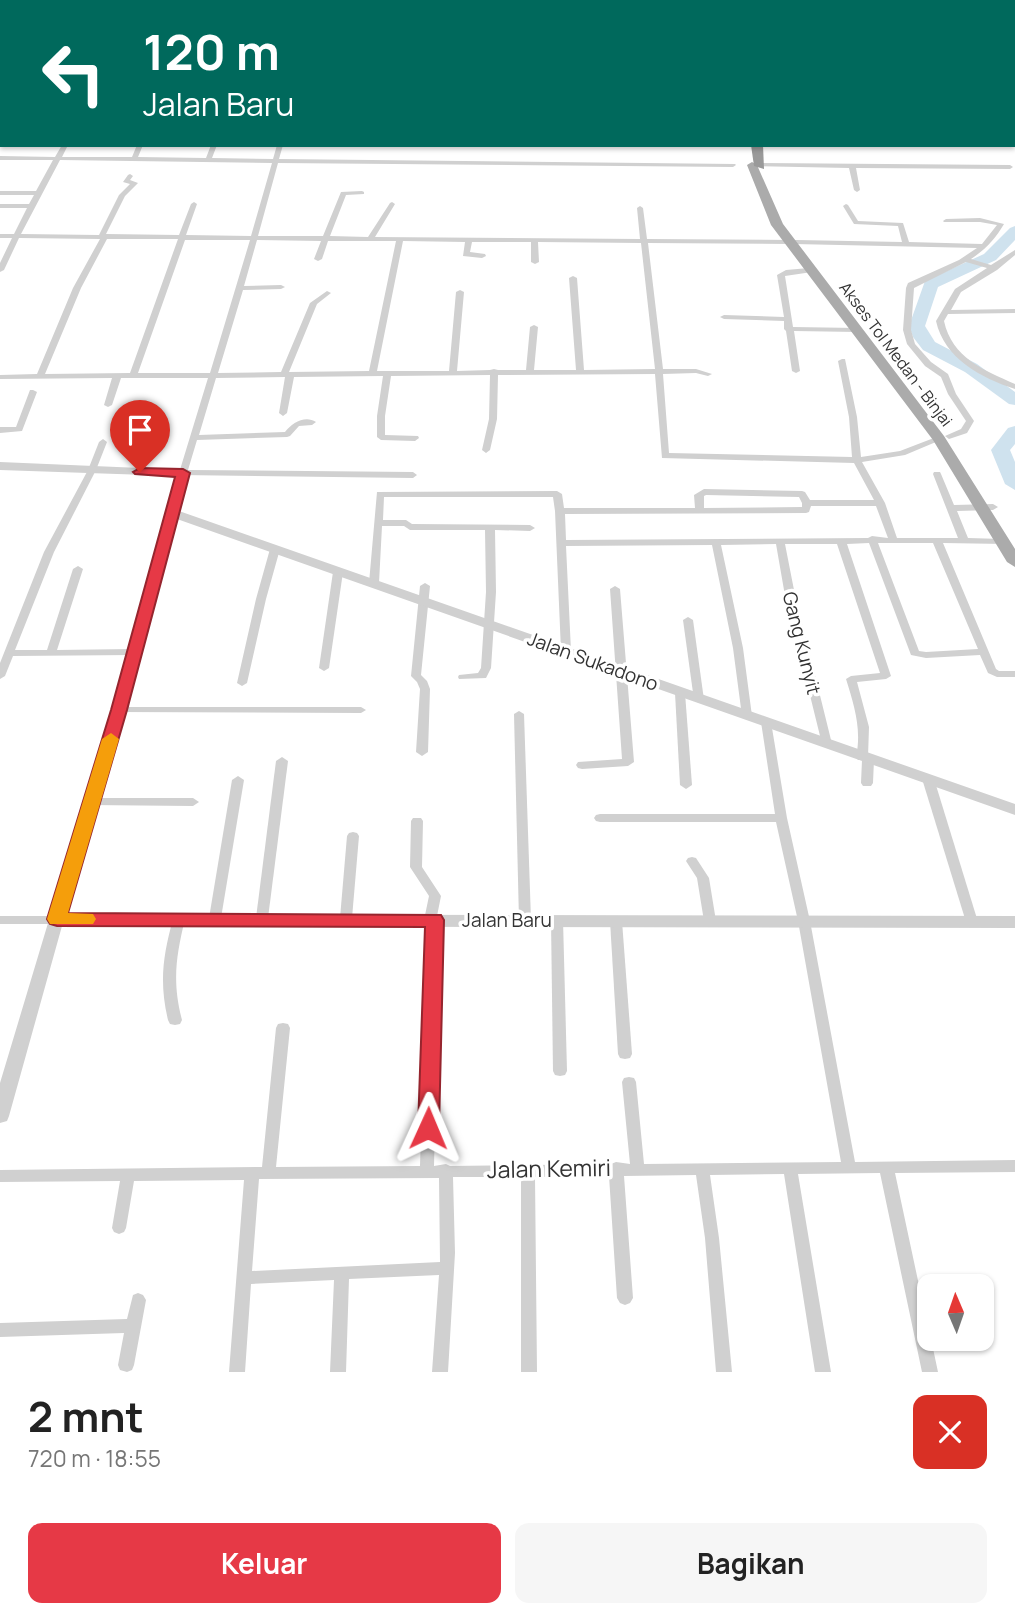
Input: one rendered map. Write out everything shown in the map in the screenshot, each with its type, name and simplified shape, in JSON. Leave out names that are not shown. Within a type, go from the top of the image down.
[{"type":"highway","points":[[749,147],[756,165]]},
{"type":"highway","points":[[756,165],[757,147]]},
{"type":"main road","name":"Akses Tol Medan - Binjai","points":[[756,165],[773,209],[809,270],[836,298],[857,330],[944,438]]},
{"type":"main road","name":"Akses Tol Medan - Binjai","points":[[793,242],[944,438],[1009,542],[1015,562]]},
{"type":"street","points":[[1,267],[64,147]]},
{"type":"street","points":[[134,160],[139,147]]},
{"type":"street","points":[[208,160],[213,147]]},
{"type":"street","points":[[1,1108],[119,710],[183,473],[240,288],[279,147]]},
{"type":"street","points":[[0,158],[733,165]]},
{"type":"street","points":[[756,165],[1010,167]]},
{"type":"street","points":[[852,166],[857,190]]},
{"type":"street","points":[[40,376],[122,195],[135,183],[126,181],[130,176]]},
{"type":"street","points":[[318,259],[344,189],[362,193]]},
{"type":"street","points":[[0,193],[38,193]]},
{"type":"street","points":[[133,377],[194,204]]},
{"type":"street","points":[[370,239],[392,204]]},
{"type":"street","points":[[0,206],[31,206]]},
{"type":"street","points":[[846,206],[856,223],[901,224],[906,243]]},
{"type":"street","points":[[640,208],[659,371],[665,456],[857,460],[902,453],[964,431],[970,421],[951,394],[945,376],[929,364],[911,344],[907,330],[909,288],[967,260],[995,234],[1000,223],[946,221]]},
{"type":"street","points":[[0,236],[906,243],[981,246]]},
{"type":"street","points":[[372,375],[400,239]]},
{"type":"street","points":[[469,240],[466,254],[482,256]]},
{"type":"street","points":[[534,240],[535,262]]},
{"type":"street","points":[[1015,252],[958,291],[948,312],[940,321],[940,328],[952,348],[978,370],[1015,387]]},
{"type":"street","points":[[967,260],[992,268]]},
{"type":"street","points":[[1002,263],[1015,265]]},
{"type":"street","points":[[796,371],[782,274],[809,270]]},
{"type":"street","points":[[573,278],[580,371]]},
{"type":"street","points":[[240,288],[281,287]]},
{"type":"street","points":[[453,371],[460,292]]},
{"type":"street","points":[[283,414],[287,374],[314,303],[327,293]]},
{"type":"street","points":[[948,312],[1015,311]]},
{"type":"street","points":[[723,317],[787,319]]},
{"type":"street","points":[[530,370],[534,327]]},
{"type":"street","points":[[788,329],[857,330]]},
{"type":"street","points":[[842,361],[853,417],[857,460],[880,503],[893,539]]},
{"type":"street","points":[[0,377],[372,375],[530,370],[696,371],[708,374]]},
{"type":"street","points":[[486,450],[493,419],[494,371]]},
{"type":"street","points":[[387,374],[381,437],[415,438]]},
{"type":"street","points":[[108,405],[117,377]]},
{"type":"street","points":[[0,430],[19,429],[33,393]]},
{"type":"street","points":[[194,438],[287,434],[296,424],[312,422]]},
{"type":"street","points":[[0,676],[49,552],[92,470],[103,442]]},
{"type":"street","points":[[0,466],[183,473],[413,475]]},
{"type":"street","points":[[937,474],[964,540]]},
{"type":"street","points":[[560,511],[806,510],[807,503],[802,494],[704,492],[699,495],[700,510]]},
{"type":"street","points":[[374,583],[382,494],[557,494],[562,543],[566,651]]},
{"type":"street","points":[[807,503],[880,503]]},
{"type":"street","points":[[951,508],[987,507]]},
{"type":"street","name":"Jalan Sukadono","points":[[172,513],[929,782],[1015,810]]},
{"type":"street","points":[[379,523],[406,523],[410,527],[530,528]]},
{"type":"street","points":[[463,677],[483,675],[489,624],[491,528]]},
{"type":"street","points":[[872,539],[915,653],[926,655],[982,652]]},
{"type":"street","points":[[562,543],[872,539],[1009,542]]},
{"type":"street","points":[[841,540],[886,676],[850,679],[864,723],[867,783]]},
{"type":"street","points":[[937,540],[982,652],[994,674],[1015,674]]},
{"type":"street","points":[[716,541],[738,648],[747,716]]},
{"type":"street","name":"Gang Kunyit","points":[[780,541],[789,590],[827,744]]},
{"type":"street","points":[[242,683],[275,549]]},
{"type":"street","points":[[51,652],[78,569]]},
{"type":"street","points":[[324,668],[338,572]]},
{"type":"street","points":[[422,752],[425,689],[422,681],[415,676],[425,586]]},
{"type":"street","points":[[582,765],[628,763],[615,589]]},
{"type":"street","points":[[688,620],[699,699]]},
{"type":"street","points":[[10,653],[133,652]]},
{"type":"street","points":[[680,692],[686,785]]},
{"type":"street","points":[[119,710],[361,710]]},
{"type":"street","points":[[519,714],[525,920]]},
{"type":"street","points":[[766,722],[781,818],[804,921],[849,1166]]},
{"type":"street","points":[[262,918],[282,761]]},
{"type":"street","points":[[215,918],[238,779]]},
{"type":"street","points":[[929,782],[972,922]]},
{"type":"street","points":[[92,802],[193,802]]},
{"type":"street","points":[[600,818],[781,818]]},
{"type":"street","points":[[417,821],[416,867],[435,896],[432,920],[427,1171]]},
{"type":"street","points":[[346,918],[353,836]]},
{"type":"street","points":[[692,861],[703,878],[710,921]]},
{"type":"street","name":"Jalan Baru","points":[[0,920],[346,918],[1015,922]]},
{"type":"street","points":[[175,1020],[167,993],[167,979],[178,919]]},
{"type":"street","points":[[557,920],[560,1071]]},
{"type":"street","points":[[616,921],[625,1054]]},
{"type":"street","points":[[268,1174],[283,1028]]},
{"type":"street","points":[[629,1082],[637,1168]]},
{"type":"street","points":[[886,1166],[930,1372]]},
{"type":"street","name":"Jalan Kemiri","points":[[0,1176],[1015,1166]]},
{"type":"street","points":[[616,1168],[625,1298]]},
{"type":"street","points":[[790,1168],[823,1372]]},
{"type":"street","points":[[528,1169],[529,1372]]},
{"type":"street","points":[[702,1169],[712,1238],[724,1372]]},
{"type":"street","points":[[440,1372],[447,1268],[446,1170]]},
{"type":"street","points":[[119,1228],[128,1175]]},
{"type":"street","points":[[237,1372],[252,1175]]},
{"type":"street","points":[[244,1278],[447,1268]]},
{"type":"street","points":[[338,1372],[342,1275]]},
{"type":"street","points":[[126,1365],[138,1300]]},
{"type":"street","points":[[0,1330],[133,1326]]},
{"type":"waterway","points":[[1015,231],[990,257],[931,284],[917,326],[921,337],[929,346],[971,368],[1015,400]]},
{"type":"waterway","points":[[1015,432],[1000,450],[1015,484]]},
{"type":"slow traffic","points":[[87,919],[57,919],[111,739]]},
{"type":"route","points":[[140,472],[183,473],[119,710],[57,919],[434,920],[428,1128]]}]
